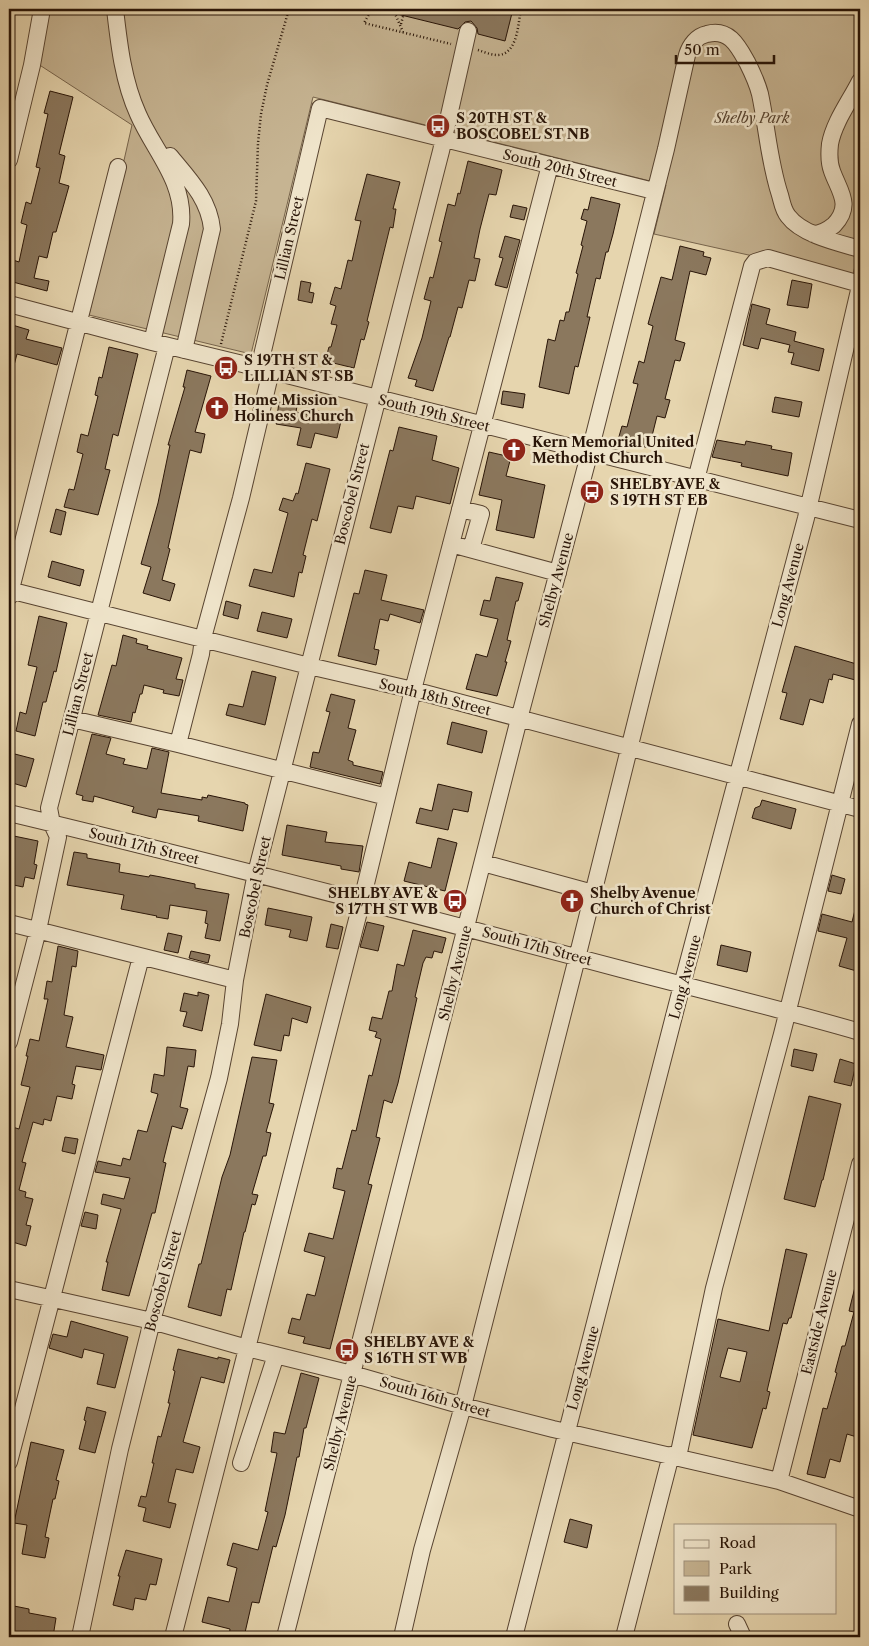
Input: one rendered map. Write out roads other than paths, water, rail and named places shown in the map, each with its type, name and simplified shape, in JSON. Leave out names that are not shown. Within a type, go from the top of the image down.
[{"type":"street","points":[[9,160],[32,65],[42,9]]},
{"type":"street","points":[[115,9],[122,62],[138,114],[203,198],[211,221],[211,238],[184,350]]},
{"type":"street","name":"Boscobel Street","points":[[80,1637],[120,1448],[152,1322],[220,1078],[230,1024],[235,980],[256,873],[443,139],[468,31]]},
{"type":"street","name":"Shelby Avenue","points":[[285,1637],[519,719],[590,451],[689,48],[695,40],[704,35],[720,33],[732,39],[736,44],[757,84],[773,170],[784,211],[792,221],[813,234]]},
{"type":"street","points":[[813,234],[829,229],[841,214],[843,196],[830,167],[830,147],[835,129],[860,81]]},
{"type":"street","name":"Lillian Street","points":[[178,744],[201,654],[203,638],[241,498],[265,369],[320,108]]},
{"type":"street","name":"South 20th Street","points":[[320,108],[654,192]]},
{"type":"street","name":"Lillian Street","points":[[9,1042],[38,930],[58,837],[52,824],[49,808],[99,613],[160,344],[179,232],[182,208],[179,191],[173,176],[138,114]]},
{"type":"street","points":[[172,1637],[362,900],[413,690],[550,165]]},
{"type":"street","points":[[9,592],[80,322],[118,167]]},
{"type":"street","points":[[179,232],[185,222],[198,218],[210,226],[211,238]]},
{"type":"street","points":[[813,234],[860,249]]},
{"type":"street","points":[[402,1637],[422,1550],[463,1406],[696,478],[752,266],[755,262],[768,258],[860,285]]},
{"type":"street","name":"Long Avenue","points":[[514,1637],[682,985],[809,506],[860,285]]},
{"type":"street","name":"South 19th Street","points":[[9,304],[160,344],[860,520]]},
{"type":"street","points":[[460,509],[481,514],[471,549]]},
{"type":"street","points":[[451,544],[558,573]]},
{"type":"street","name":"South 18th Street","points":[[9,592],[413,690],[860,808]]},
{"type":"street","points":[[72,719],[387,797]]},
{"type":"street","points":[[624,1637],[675,1456],[714,1288],[860,724]]},
{"type":"street","name":"South 17th Street","points":[[9,813],[362,900],[682,985],[787,1010],[860,1032]]},
{"type":"street","points":[[483,862],[593,893]]},
{"type":"street","points":[[9,923],[235,980]]},
{"type":"street","points":[[9,1462],[50,1299],[141,957]]},
{"type":"street","name":"Eastside Avenue","points":[[779,1481],[860,1164]]},
{"type":"street","name":"South 16th Street","points":[[9,1289],[152,1322],[566,1432],[779,1481],[860,1509]]},
{"type":"street","points":[[241,1463],[276,1355]]},
{"type":"place","name":"S 20TH ST & BOSCOBEL ST NB","points":[[438,126]]},
{"type":"place","name":"S 19TH ST & LILLIAN ST SB","points":[[226,368]]},
{"type":"place","name":"Home Mission Holiness Church","points":[[217,408]]},
{"type":"place","name":"Kern Memorial United Methodist Church","points":[[514,450]]},
{"type":"place","name":"SHELBY AVE & S 19TH ST EB","points":[[592,492]]},
{"type":"place","name":"SHELBY AVE & S 17TH ST WB","points":[[455,901]]},
{"type":"place","name":"Shelby Avenue Church of Christ","points":[[572,901]]},
{"type":"place","name":"SHELBY AVE & S 16TH ST WB","points":[[347,1350]]},
{"type":"park label","name":"Shelby Park","points":[[752,118]]}]
